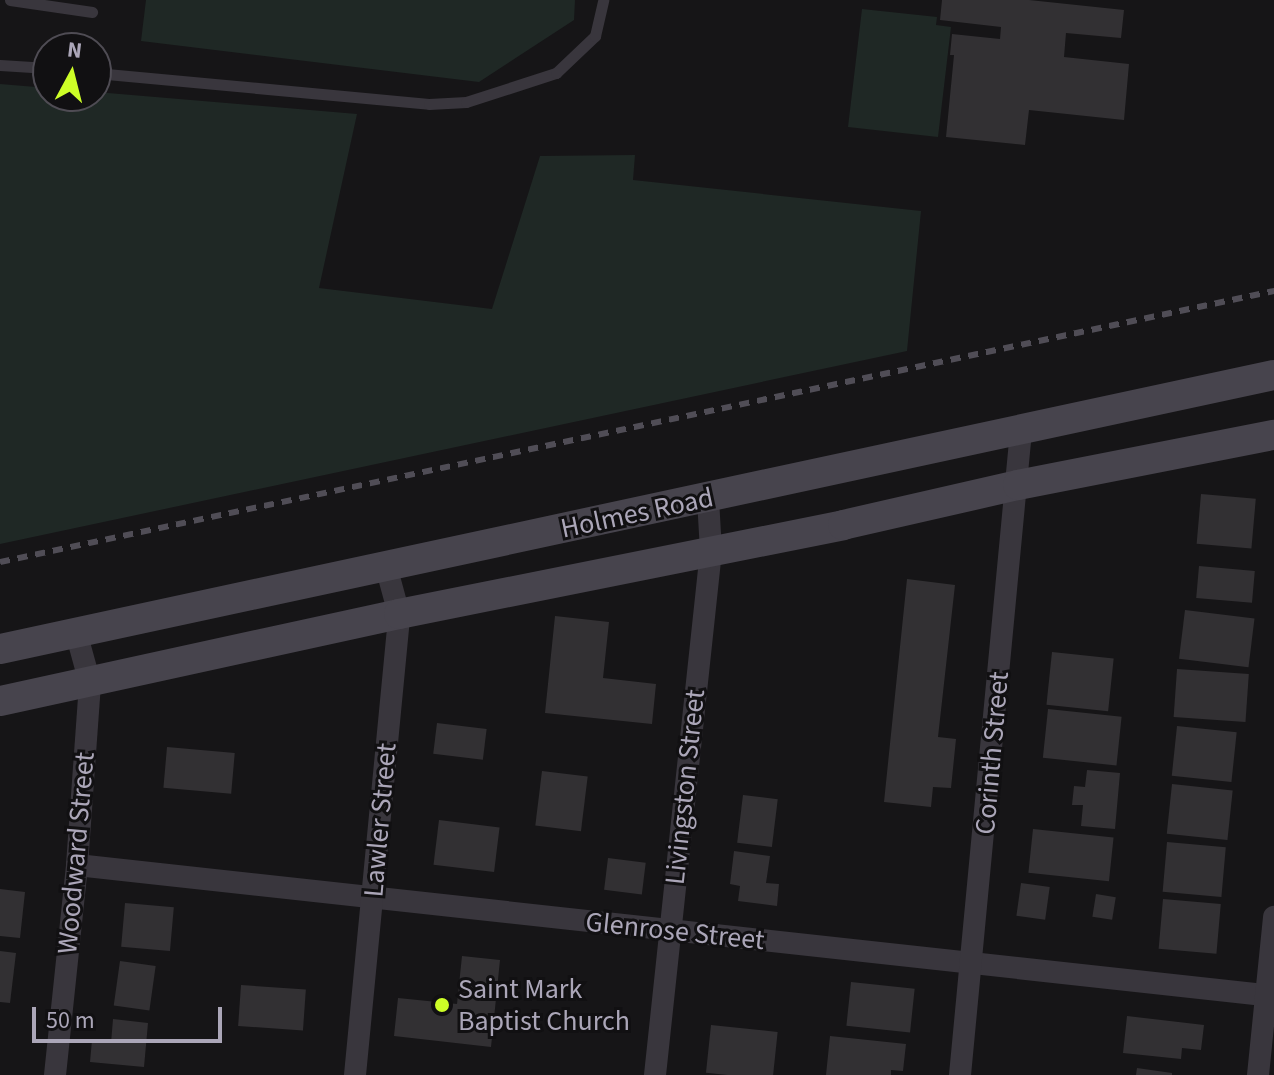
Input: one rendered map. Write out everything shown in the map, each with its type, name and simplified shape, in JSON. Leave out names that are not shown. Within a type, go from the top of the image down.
[{"type":"main road","name":"Holmes Road","points":[[0,649],[1274,375]]},
{"type":"main road","name":"Holmes Road","points":[[0,701],[399,614],[1274,435]]},
{"type":"street","name":"Corinth Street","points":[[960,1075],[1021,431]]},
{"type":"street","name":"Livingston Street","points":[[655,1075],[711,551],[708,499]]},
{"type":"street","name":"Lawler Street","points":[[355,1075],[399,614],[386,566]]},
{"type":"street","name":"Woodward Street","points":[[55,1075],[77,865],[90,683],[76,632]]},
{"type":"street","name":"Glenrose Street","points":[[77,865],[1270,996]]},
{"type":"street","points":[[1258,1075],[1270,996],[1274,917]]},
{"type":"lane","points":[[10,0],[92,12]]},
{"type":"lane","points":[[112,74],[429,104],[466,102],[556,73],[595,36],[603,0]]},
{"type":"lane","points":[[0,65],[32,67]]},
{"type":"shaded area","points":[[146,0],[575,0],[574,20],[479,82],[141,41]]},
{"type":"shaded area","points":[[862,9],[937,17],[936,25],[951,27],[938,137],[848,127]]},
{"type":"shaded area","points":[[0,84],[32,87],[32,112],[112,112],[112,93],[357,114],[319,288],[492,309],[540,156],[635,155],[633,180],[921,211],[907,351],[0,544]]},
{"type":"building","points":[[942,0],[1029,0],[1124,10],[1121,38],[1066,33],[1064,57],[1129,64],[1124,120],[1029,110],[1025,145],[946,137],[954,55],[950,55],[952,34],[1000,39],[1001,27],[940,20]]},
{"type":"building","points":[[1201,494],[1256,499],[1251,549],[1197,544]]},
{"type":"building","points":[[1199,566],[1255,571],[1252,603],[1196,598]]},
{"type":"building","points":[[907,579],[955,585],[938,737],[956,739],[951,788],[933,787],[931,807],[884,802]]},
{"type":"building","points":[[1185,610],[1254,619],[1249,667],[1179,659]]},
{"type":"building","points":[[555,616],[609,622],[603,678],[656,684],[652,724],[545,713]]},
{"type":"building","points":[[1052,652],[1114,658],[1108,711],[1046,705]]},
{"type":"building","points":[[1177,669],[1249,674],[1245,722],[1174,717]]},
{"type":"building","points":[[1048,709],[1122,717],[1116,765],[1043,758]]},
{"type":"building","points":[[437,723],[487,729],[483,760],[433,754]]},
{"type":"building","points":[[1177,726],[1237,732],[1231,782],[1172,776]]},
{"type":"building","points":[[167,747],[235,753],[231,794],[163,788]]},
{"type":"building","points":[[1087,770],[1120,773],[1115,829],[1081,826],[1083,805],[1072,805],[1074,786],[1085,787]]},
{"type":"building","points":[[542,771],[588,777],[581,831],[535,826]]},
{"type":"building","points":[[1172,784],[1233,790],[1227,840],[1167,834]]},
{"type":"building","points":[[743,795],[778,799],[772,847],[737,843]]},
{"type":"building","points":[[439,820],[500,827],[494,872],[434,865]]},
{"type":"building","points":[[1033,829],[1114,837],[1109,881],[1028,873]]},
{"type":"building","points":[[1167,842],[1226,847],[1221,897],[1163,892]]},
{"type":"building","points":[[734,851],[770,856],[766,883],[779,884],[777,906],[738,901],[740,886],[730,884]]},
{"type":"building","points":[[608,858],[646,863],[642,894],[604,890]]},
{"type":"building","points":[[1021,883],[1050,887],[1045,920],[1016,916]]},
{"type":"building","points":[[0,889],[25,892],[20,938],[0,936]]},
{"type":"building","points":[[1096,894],[1116,897],[1112,920],[1092,917]]},
{"type":"building","points":[[1163,899],[1221,904],[1216,954],[1159,949]]},
{"type":"building","points":[[125,903],[174,907],[170,951],[121,947]]},
{"type":"building","points":[[0,951],[16,953],[10,1003],[0,1002]]},
{"type":"building","points":[[462,956],[500,960],[491,1047],[394,1036],[398,998],[457,1004]]},
{"type":"building","points":[[120,961],[156,966],[149,1011],[114,1006]]},
{"type":"building","points":[[851,982],[915,989],[910,1032],[846,1026]]},
{"type":"building","points":[[241,985],[306,990],[303,1030],[238,1026]]},
{"type":"building","points":[[1127,1016],[1204,1025],[1201,1050],[1182,1048],[1181,1059],[1123,1053]]},
{"type":"building","points":[[113,1019],[148,1023],[144,1067],[90,1062],[92,1040],[111,1043]]},
{"type":"building","points":[[711,1025],[778,1032],[773,1075],[706,1073]]},
{"type":"building","points":[[830,1036],[906,1044],[903,1071],[891,1070],[891,1075],[826,1075]]},
{"type":"building","points":[[1137,1068],[1172,1073],[1172,1075],[1136,1075]]},
{"type":"railway","points":[[0,562],[1274,291]]},
{"type":"place","name":"Saint Mark Baptist Church","points":[[442,1005]]}]
